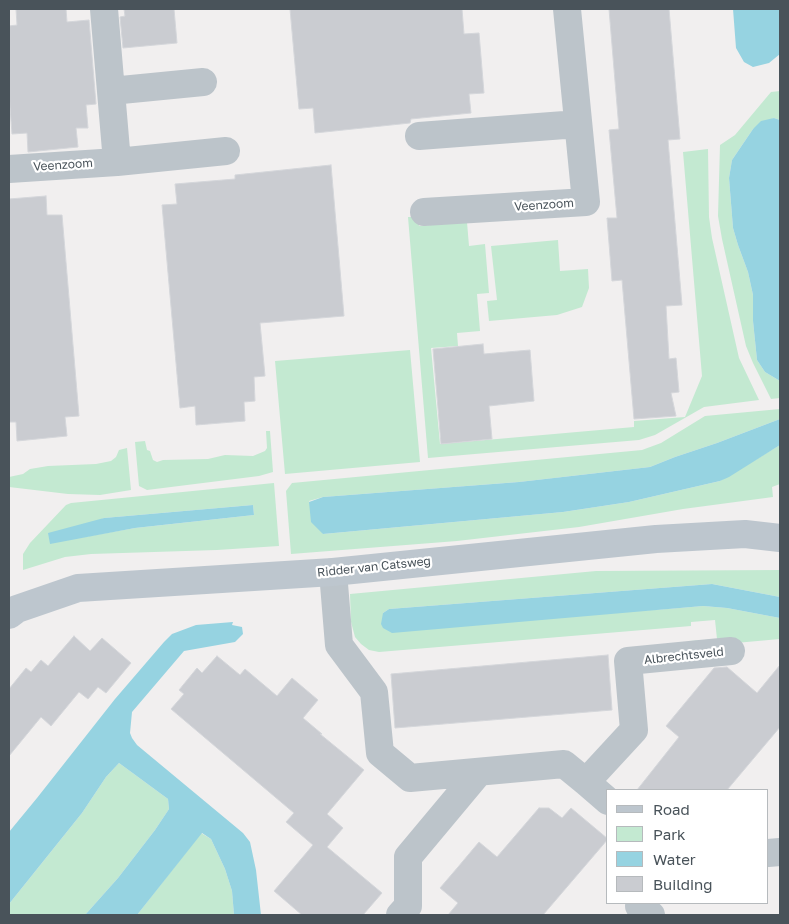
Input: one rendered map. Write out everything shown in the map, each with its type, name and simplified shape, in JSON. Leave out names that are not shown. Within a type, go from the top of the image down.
[{"type":"street","points":[[104,9],[117,162]]},
{"type":"street","name":"Veenzoom","points":[[424,212],[586,202],[567,9]]},
{"type":"street","points":[[111,90],[203,82]]},
{"type":"street","points":[[419,136],[578,124]]},
{"type":"street","name":"Veenzoom","points":[[9,169],[117,162],[226,151]]},
{"type":"street","name":"Ridder van Catsweg","points":[[745,534],[780,520]]},
{"type":"street","name":"Ridder van Catsweg","points":[[9,615],[17,609],[78,588],[332,572],[656,539],[745,534],[780,538]]},
{"type":"street","points":[[332,572],[339,645],[374,692],[380,753],[410,778],[564,764],[606,799]]},
{"type":"street","name":"Albrechtsveld","points":[[586,782],[634,730],[628,661],[732,651]]},
{"type":"street","points":[[400,915],[408,906],[408,857],[479,772]]},
{"type":"street","points":[[641,904],[639,906],[651,915]]},
{"type":"green space","points":[[780,91],[780,120],[774,118],[753,129],[732,160],[729,178],[733,228],[748,272],[753,295],[753,321],[757,360],[765,372],[780,381],[780,398],[771,399],[746,346],[722,239],[718,216],[720,145],[735,135],[771,92]]},
{"type":"green space","points":[[708,149],[709,217],[712,238],[739,358],[759,400],[704,407],[655,435],[639,440],[428,458],[408,217],[418,217],[419,226],[467,222],[469,246],[485,244],[489,293],[477,294],[480,331],[457,333],[458,346],[431,348],[440,444],[634,427],[634,421],[685,417],[702,376],[683,152]]},
{"type":"green space","points":[[558,240],[560,271],[588,269],[589,288],[582,307],[557,315],[489,321],[487,301],[497,300],[491,246]]},
{"type":"green space","points":[[410,350],[420,462],[285,474],[275,361]]},
{"type":"green space","points":[[780,409],[780,419],[650,467],[519,482],[323,497],[309,501],[323,534],[563,512],[629,502],[720,481],[780,445],[780,484],[772,487],[773,497],[683,509],[579,527],[457,541],[291,554],[286,491],[292,483],[642,450],[661,443],[705,416]]},
{"type":"green space","points":[[266,431],[270,431],[273,472],[259,476],[147,490],[139,486],[135,442],[145,441],[147,450],[150,451],[153,460],[157,462],[163,460],[208,459],[225,455],[253,456],[265,451],[267,448]]},
{"type":"green space","points":[[127,448],[131,490],[100,495],[68,494],[9,487],[9,477],[23,474],[30,469],[48,466],[96,464],[111,461],[116,457],[119,450]]},
{"type":"green space","points":[[274,483],[279,546],[91,554],[65,557],[23,570],[23,554],[30,543],[66,505]],"holes":[[[253,505],[254,515],[135,528],[50,543],[104,518]]]},
{"type":"green space","points":[[780,570],[780,597],[712,584],[389,609],[383,613],[655,610],[703,606],[727,608],[780,618],[780,639],[691,647],[690,641],[717,639],[715,620],[691,622],[691,626],[379,652],[369,650],[361,644],[355,637],[351,622],[350,594],[596,571]]},
{"type":"green space","points":[[119,763],[168,799],[169,809],[155,830],[118,878],[85,915],[9,915],[9,904],[82,813],[106,777]]},
{"type":"green space","points":[[201,833],[211,839],[225,869],[232,891],[234,915],[137,915]]},
{"type":"water","points":[[733,9],[780,9],[780,54],[769,63],[753,67],[744,62],[736,48]]},
{"type":"water","points":[[774,118],[780,120],[780,381],[765,372],[757,360],[753,321],[753,295],[748,272],[733,228],[729,178],[732,160],[753,129],[761,121]]},
{"type":"water","points":[[780,419],[780,445],[729,477],[720,481],[629,502],[563,512],[323,534],[311,522],[309,502],[323,497],[519,482],[650,467]]},
{"type":"water","points":[[253,505],[254,515],[135,528],[50,544],[48,533],[104,518]]},
{"type":"water","points":[[712,584],[780,597],[780,618],[727,608],[703,606],[392,633],[383,628],[381,624],[383,613],[389,609]]},
{"type":"water","points":[[233,622],[232,625],[242,627],[243,634],[235,642],[184,651],[132,712],[130,733],[137,745],[243,833],[250,842],[256,870],[261,915],[234,915],[232,891],[225,869],[211,839],[202,833],[137,915],[85,915],[118,878],[169,809],[168,799],[119,763],[106,777],[82,813],[9,904],[9,832],[115,699],[172,634],[196,625]]},
{"type":"building","points":[[16,9],[66,9],[67,22],[89,20],[96,104],[86,105],[88,128],[76,128],[78,147],[28,152],[27,133],[12,134],[9,94],[9,26],[17,25]]},
{"type":"building","points":[[124,9],[174,9],[177,43],[123,48],[120,17],[125,16]]},
{"type":"building","points":[[290,9],[462,9],[464,34],[479,33],[484,93],[469,94],[471,113],[411,119],[410,123],[315,133],[313,108],[299,109]]},
{"type":"building","points":[[609,9],[669,9],[680,139],[668,140],[682,305],[666,306],[669,359],[676,358],[679,392],[671,393],[676,416],[634,419],[622,280],[612,281],[607,218],[617,218],[609,130],[619,129]]},
{"type":"building","points":[[331,165],[344,316],[260,323],[265,376],[254,377],[255,401],[244,402],[245,421],[196,425],[195,406],[180,408],[162,205],[177,204],[175,184],[235,179],[235,175]]},
{"type":"building","points":[[46,196],[47,215],[62,215],[79,416],[65,417],[67,436],[17,441],[16,422],[9,422],[9,199]]},
{"type":"building","points":[[483,344],[484,354],[530,350],[534,401],[489,406],[492,439],[441,444],[433,349]]},
{"type":"building","points":[[74,636],[90,651],[102,638],[131,663],[106,693],[98,687],[88,699],[79,692],[51,726],[41,717],[9,756],[9,689],[26,668],[31,672],[41,660],[48,666]]},
{"type":"building","points":[[608,655],[612,710],[395,728],[391,674]]},
{"type":"building","points":[[217,656],[240,675],[245,669],[277,696],[292,678],[318,700],[303,718],[364,770],[327,814],[343,828],[327,847],[382,893],[363,915],[302,915],[274,891],[313,845],[286,822],[294,813],[171,709],[184,694],[179,690],[197,668],[202,673]]},
{"type":"building","points":[[780,665],[780,727],[728,789],[638,789],[679,737],[666,726],[714,668],[727,667],[757,693]]},
{"type":"building","points":[[539,808],[549,808],[562,818],[571,808],[606,837],[606,841],[543,915],[448,915],[458,903],[440,888],[479,842],[497,857]]}]
